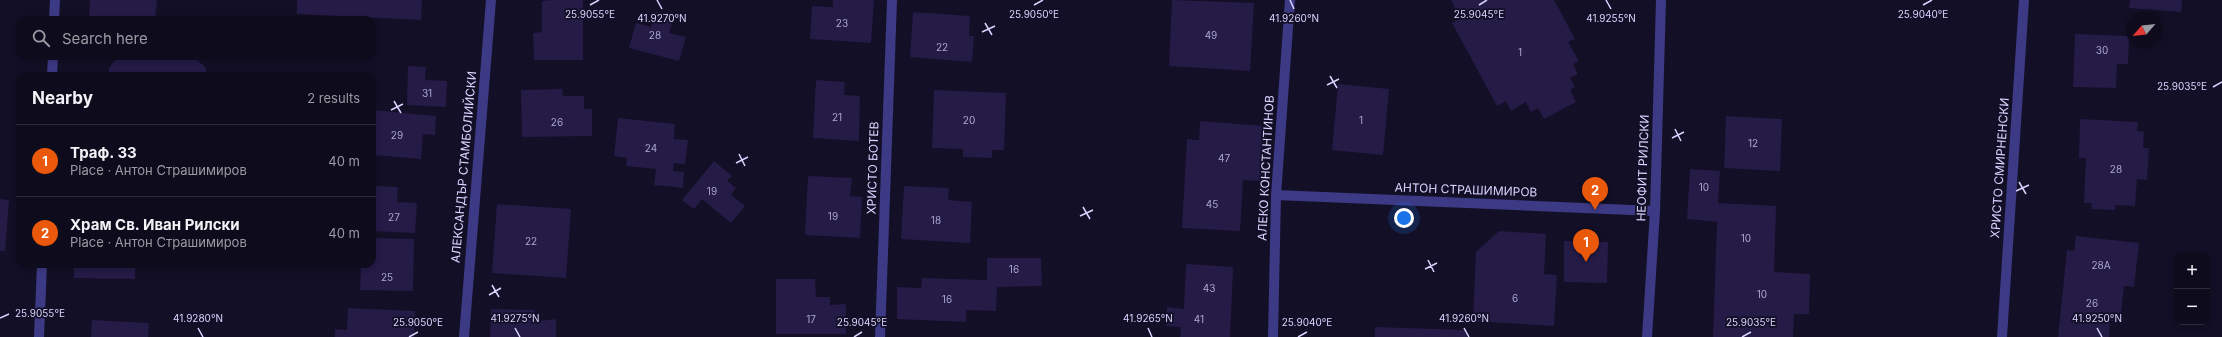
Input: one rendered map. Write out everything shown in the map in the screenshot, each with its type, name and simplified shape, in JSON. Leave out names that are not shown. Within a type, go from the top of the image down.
[{"type":"street","points":[[54,16],[55,0]]},
{"type":"street","name":"АЛЕКСАНДЪР СТАМБОЛИЙСКИ","points":[[464,337],[491,0]]},
{"type":"street","name":"ХРИСТО БОТЕВ","points":[[880,337],[892,0]]},
{"type":"street","name":"АЛЕКО КОНСТАНТИНОВ","points":[[1272,337],[1276,195],[1290,0]]},
{"type":"street","name":"НЕОФИТ РИЛСКИ","points":[[1647,337],[1655,211],[1661,0]]},
{"type":"street","name":"ХРИСТО СМИРНЕНСКИ","points":[[2002,337],[2024,0]]},
{"type":"street","points":[[52,72],[53,60]]},
{"type":"street","name":"АНТОН СТРАШИМИРОВ","points":[[1276,195],[1655,211]]},
{"type":"street","points":[[39,337],[42,268]]},
{"type":"building","points":[[90,0],[157,0],[155,16],[89,16]]},
{"type":"building","points":[[297,0],[422,0],[421,20],[376,18],[376,16],[297,14]]},
{"type":"building","points":[[583,0],[583,60],[534,60],[533,33],[542,32],[542,1]]},
{"type":"building","points":[[833,0],[874,0],[871,43],[810,39],[812,6],[833,7]]},
{"type":"building","points":[[1172,0],[1254,3],[1250,71],[1169,66]]},
{"type":"building","points":[[1451,0],[1554,0],[1575,39],[1568,42],[1579,61],[1573,64],[1578,74],[1570,78],[1575,87],[1570,90],[1576,102],[1544,119],[1538,108],[1531,112],[1526,102],[1511,111],[1506,101],[1497,106],[1452,23],[1460,18]]},
{"type":"building","points":[[2130,0],[2182,0],[2181,12],[2129,8]]},
{"type":"building","points":[[655,12],[674,17],[669,33],[686,37],[679,61],[629,48],[636,23],[651,27]]},
{"type":"building","points":[[913,12],[970,16],[969,36],[974,36],[972,62],[910,57]]},
{"type":"building","points":[[2075,34],[2126,36],[2126,48],[2129,48],[2128,64],[2117,64],[2116,88],[2073,87]]},
{"type":"building","points":[[115,60],[197,60],[206,68],[206,72],[109,72],[109,68]]},
{"type":"building","points":[[408,66],[426,67],[425,80],[447,81],[446,107],[407,105]]},
{"type":"building","points":[[816,80],[845,82],[844,95],[860,96],[859,141],[813,138]]},
{"type":"building","points":[[1338,84],[1389,89],[1383,155],[1332,150]]},
{"type":"building","points":[[562,89],[563,96],[584,96],[584,109],[592,109],[592,136],[522,137],[521,90]]},
{"type":"building","points":[[934,90],[1006,93],[1004,150],[992,150],[992,158],[963,157],[963,149],[932,148]]},
{"type":"building","points":[[376,110],[436,116],[435,135],[423,134],[421,159],[376,155]]},
{"type":"building","points":[[1726,116],[1782,119],[1780,171],[1724,168]]},
{"type":"building","points":[[618,118],[675,124],[674,139],[688,140],[685,164],[674,163],[673,171],[684,172],[683,188],[654,185],[656,169],[626,166],[627,158],[614,156]]},
{"type":"building","points":[[2080,119],[2138,122],[2137,131],[2144,132],[2143,148],[2149,148],[2147,180],[2137,179],[2135,206],[2115,205],[2115,210],[2091,209],[2092,203],[2084,203],[2086,158],[2079,158]]},
{"type":"building","points":[[1200,121],[1265,126],[1261,181],[1243,180],[1240,231],[1182,228],[1187,139],[1199,140]]},
{"type":"building","points":[[714,161],[732,176],[727,181],[736,188],[731,195],[745,206],[731,223],[702,199],[694,209],[682,200]]},
{"type":"building","points":[[1690,169],[1720,171],[1718,203],[1776,206],[1774,272],[1810,274],[1809,314],[1794,314],[1793,337],[1713,337],[1717,222],[1687,219]]},
{"type":"building","points":[[808,176],[852,178],[850,196],[862,197],[860,238],[805,235]]},
{"type":"building","points":[[376,186],[398,187],[397,202],[417,203],[415,233],[376,231]]},
{"type":"building","points":[[904,186],[949,188],[948,200],[972,202],[970,243],[901,239]]},
{"type":"building","points":[[0,199],[9,200],[5,251],[0,251]]},
{"type":"building","points":[[497,204],[571,209],[566,278],[492,273]]},
{"type":"building","points":[[1499,231],[1546,234],[1544,274],[1557,275],[1554,326],[1473,321],[1476,252]]},
{"type":"building","points":[[2076,236],[2139,243],[2134,287],[2124,286],[2120,322],[2110,321],[2109,337],[2058,337],[2067,250],[2074,251]]},
{"type":"building","points":[[376,238],[414,239],[413,291],[360,290],[361,268],[376,268]]},
{"type":"building","points":[[1564,241],[1608,242],[1607,283],[1564,282]]},
{"type":"building","points":[[987,258],[1041,258],[1042,286],[997,287],[996,311],[966,310],[966,322],[897,319],[897,287],[921,288],[922,278],[987,280]]},
{"type":"building","points":[[1186,264],[1233,267],[1230,337],[1180,337],[1181,327],[1166,326],[1167,307],[1184,309]]},
{"type":"building","points":[[74,268],[135,268],[135,279],[74,278]]},
{"type":"building","points":[[776,279],[815,279],[816,297],[830,297],[830,305],[846,304],[846,334],[776,334]]},
{"type":"building","points":[[348,308],[415,311],[414,337],[335,337],[335,329],[347,330]]},
{"type":"building","points":[[491,309],[535,310],[532,322],[556,319],[556,337],[490,337]]},
{"type":"building","points":[[92,320],[149,323],[148,337],[91,337]]},
{"type":"building","points":[[1375,327],[1467,330],[1467,337],[1375,337]]},
{"type":"place","name":"Храм Св. Иван Рилски","points":[[1595,210]]},
{"type":"place","name":"Траф. 33","points":[[1586,262]]}]
